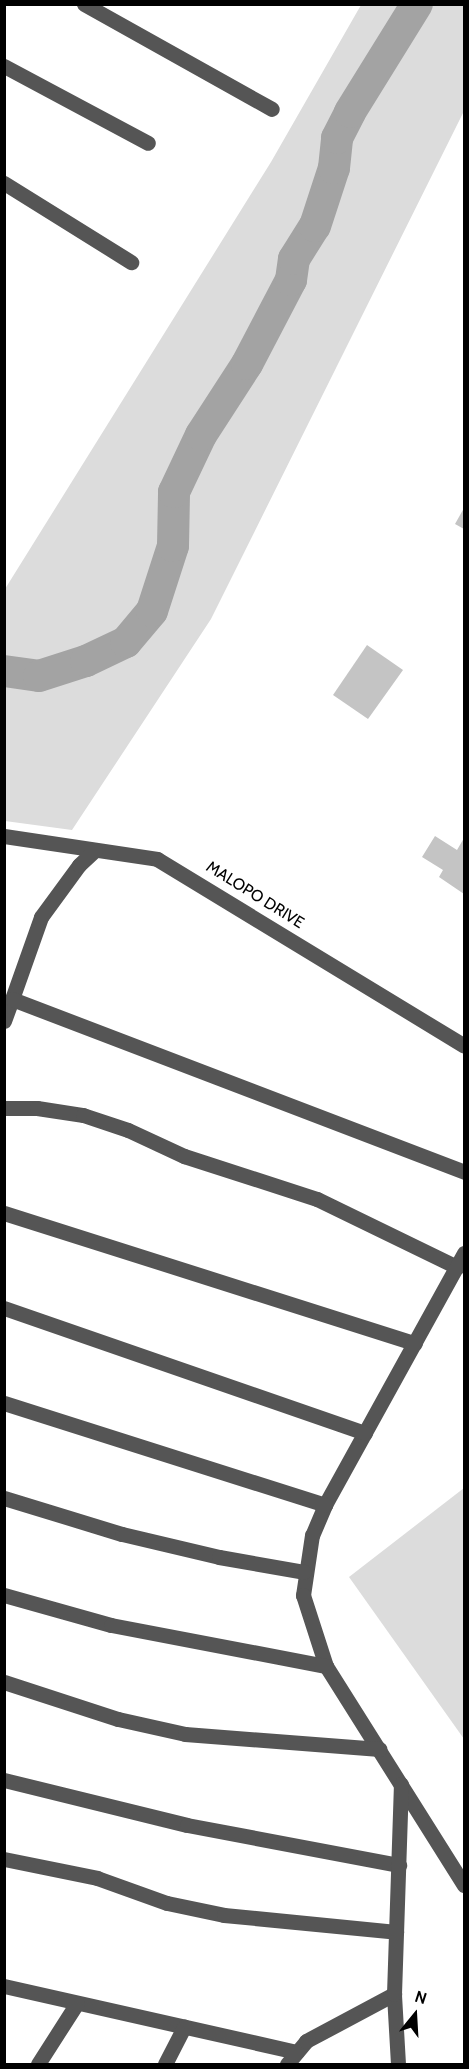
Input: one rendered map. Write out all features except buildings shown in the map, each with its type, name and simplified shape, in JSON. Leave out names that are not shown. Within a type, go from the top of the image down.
[{"type":"street","points":[[84,4],[272,109]]},
{"type":"street","points":[[4,66],[148,144]]},
{"type":"street","points":[[4,183],[131,262]]},
{"type":"street","name":"MALOPO DRIVE","points":[[4,836],[157,859],[190,876],[465,1046]]},
{"type":"street","points":[[4,1021],[41,917],[58,891],[95,850]]},
{"type":"street","points":[[12,999],[465,1172]]},
{"type":"street","points":[[4,1108],[37,1108],[83,1115],[128,1130],[184,1156],[316,1199],[461,1260],[325,1506],[312,1535],[304,1572],[303,1595],[326,1666],[465,1885]]},
{"type":"street","points":[[4,1213],[415,1343]]},
{"type":"street","points":[[4,1308],[365,1433]]},
{"type":"street","points":[[4,1403],[325,1506]]},
{"type":"street","points":[[4,1498],[122,1534],[219,1557],[304,1572]]},
{"type":"street","points":[[4,1595],[123,1627],[326,1666]]},
{"type":"street","points":[[4,1682],[118,1719],[185,1734],[379,1749]]},
{"type":"street","points":[[4,1780],[187,1825],[399,1865]]},
{"type":"street","points":[[398,2064],[394,1994],[401,1784]]},
{"type":"street","points":[[4,1859],[97,1878],[150,1898],[224,1915],[396,1932]]},
{"type":"street","points":[[4,1986],[184,2026],[292,2060],[306,2041],[394,1994]]},
{"type":"street","points":[[38,2064],[77,2003]]},
{"type":"street","points":[[165,2064],[184,2026]]},
{"type":"shaded area","points":[[361,5],[464,5],[464,111],[211,619],[72,830],[5,821],[5,589],[271,162]]},
{"type":"shaded area","points":[[464,1488],[464,1739],[349,1577]]},
{"type":"waterway","points":[[4,671],[39,676],[86,661],[126,642],[152,611],[173,546],[174,492],[201,435],[247,364],[291,280],[294,259],[315,226],[334,168],[337,138],[350,112],[417,4]]}]
